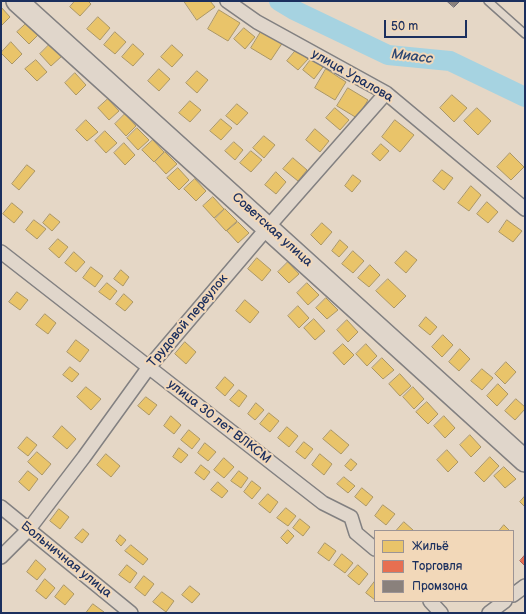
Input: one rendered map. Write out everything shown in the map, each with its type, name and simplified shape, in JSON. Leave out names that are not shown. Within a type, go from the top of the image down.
[{"type":"main road","name":"Советская улица","points":[[17,1],[525,461]]},
{"type":"street","name":"улица Уралова","points":[[227,1],[257,22],[386,93],[525,209]]},
{"type":"street","name":"Трудовой переулок","points":[[1,557],[29,529],[84,457],[149,367],[268,227],[386,93]]},
{"type":"street","name":"улица 30 лет ВЛКСМ","points":[[1,252],[323,503],[351,517],[356,533],[374,548]]},
{"type":"street","name":"Больничная улица","points":[[1,507],[131,613]]},
{"type":"street","points":[[514,594],[525,586]]},
{"type":"street","points":[[431,602],[441,613]]},
{"type":"street","points":[[489,613],[504,602]]},
{"type":"lane","points":[[488,1],[525,34]]},
{"type":"building: Жильё","points":[[75,1],[88,1],[91,4],[80,16],[70,7]]},
{"type":"building: Жильё","points":[[184,1],[210,1],[215,7],[197,20]]},
{"type":"building: Жильё","points":[[1,7],[10,17],[1,26]]},
{"type":"building: Жильё","points":[[219,10],[240,23],[228,41],[208,29]]},
{"type":"building: Жильё","points":[[98,17],[110,28],[100,40],[87,29]]},
{"type":"building: Жильё","points":[[28,22],[39,34],[29,44],[17,32]]},
{"type":"building: Жильё","points":[[244,28],[255,37],[245,49],[234,39]]},
{"type":"building: Жильё","points":[[262,30],[283,42],[271,60],[251,48]]},
{"type":"building: Жильё","points":[[115,32],[126,42],[115,54],[104,45]]},
{"type":"building: Жильё","points":[[11,42],[22,54],[12,64],[1,53]]},
{"type":"building: Жильё","points":[[50,44],[62,56],[51,66],[40,54]]},
{"type":"building: Жильё","points":[[133,44],[144,54],[133,66],[122,57]]},
{"type":"building: Жильё","points":[[172,45],[183,55],[172,67],[161,57]]},
{"type":"building: Жильё","points":[[297,49],[308,59],[298,70],[287,61]]},
{"type":"building: Жильё","points":[[312,58],[323,67],[314,79],[303,70]]},
{"type":"building: Жильё","points":[[36,60],[47,72],[37,81],[25,69]]},
{"type":"building: Жильё","points":[[159,69],[170,79],[159,91],[148,81]]},
{"type":"building: Жильё","points":[[326,69],[346,82],[335,100],[315,88]]},
{"type":"building: Жильё","points":[[197,71],[208,80],[197,93],[186,83]]},
{"type":"building: Жильё","points":[[75,73],[86,85],[76,95],[65,83]]},
{"type":"building: Жильё","points":[[348,88],[368,100],[357,118],[337,106]]},
{"type":"building: Жильё","points":[[452,95],[467,108],[454,122],[440,108]]},
{"type":"building: Жильё","points":[[108,99],[119,111],[109,120],[98,108]]},
{"type":"building: Жильё","points":[[190,101],[201,110],[190,122],[179,113]]},
{"type":"building: Жильё","points":[[237,104],[248,113],[237,125],[226,116]]},
{"type":"building: Жильё","points":[[335,108],[349,120],[340,130],[326,118]]},
{"type":"building: Жильё","points":[[477,108],[491,121],[478,135],[464,121]]},
{"type":"building: Жильё","points":[[125,114],[136,126],[126,136],[115,124]]},
{"type":"building: Жильё","points":[[221,119],[232,128],[221,140],[210,131]]},
{"type":"building: Жильё","points":[[86,120],[98,132],[87,141],[76,130]]},
{"type":"building: Жильё","points":[[395,120],[414,135],[400,152],[382,137]]},
{"type":"building: Жильё","points":[[137,128],[149,140],[138,150],[127,138]]},
{"type":"building: Жильё","points":[[315,129],[329,141],[320,152],[306,140]]},
{"type":"building: Жильё","points":[[105,131],[117,143],[106,153],[95,141]]},
{"type":"building: Жильё","points":[[264,136],[275,145],[264,158],[253,148]]},
{"type":"building: Жильё","points":[[153,140],[164,152],[154,162],[142,150]]},
{"type":"building: Жильё","points":[[234,142],[243,150],[235,160],[225,151]]},
{"type":"building: Жильё","points":[[124,143],[135,155],[125,165],[114,153]]},
{"type":"building: Жильё","points":[[381,144],[389,151],[380,161],[372,154]]},
{"type":"building: Жильё","points":[[251,151],[262,160],[251,172],[240,163]]},
{"type":"building: Жильё","points":[[165,152],[177,164],[166,174],[155,162]]},
{"type":"building: Жильё","points":[[510,153],[524,167],[511,180],[497,167]]},
{"type":"building: Жильё","points":[[293,158],[307,170],[298,181],[283,169]]},
{"type":"building: Жильё","points":[[27,165],[35,171],[19,190],[12,184]]},
{"type":"building: Жильё","points":[[178,168],[189,180],[179,190],[167,178]]},
{"type":"building: Жильё","points":[[442,170],[453,178],[444,190],[433,181]]},
{"type":"building: Жильё","points":[[276,172],[286,182],[276,194],[265,185]]},
{"type":"building: Жильё","points":[[353,175],[361,181],[352,192],[345,186]]},
{"type":"building: Жильё","points":[[195,179],[206,191],[196,201],[184,189]]},
{"type":"building: Жильё","points":[[471,186],[481,195],[469,211],[458,203]]},
{"type":"building: Жильё","points":[[213,197],[224,209],[214,218],[203,206]]},
{"type":"building: Жильё","points":[[487,202],[498,212],[488,223],[477,214]]},
{"type":"building: Жильё","points":[[12,203],[23,212],[14,223],[3,214]]},
{"type":"building: Жильё","points":[[225,209],[237,221],[226,231],[215,219]]},
{"type":"building: Жильё","points":[[50,214],[60,222],[52,231],[43,223]]},
{"type":"building: Жильё","points":[[34,220],[46,229],[37,239],[26,230]]},
{"type":"building: Жильё","points":[[507,220],[522,231],[513,242],[499,232]]},
{"type":"building: Жильё","points":[[238,222],[249,233],[238,243],[227,231]]},
{"type":"building: Жильё","points":[[322,223],[332,232],[321,245],[311,235]]},
{"type":"building: Жильё","points":[[58,239],[68,247],[59,258],[49,249]]},
{"type":"building: Жильё","points":[[340,240],[348,247],[339,257],[332,251]]},
{"type":"building: Жильё","points":[[353,251],[364,261],[353,273],[342,264]]},
{"type":"building: Жильё","points":[[406,251],[417,260],[406,273],[395,263]]},
{"type":"building: Жильё","points":[[74,252],[85,262],[76,272],[65,263]]},
{"type":"building: Жильё","points":[[257,258],[271,270],[262,281],[248,269]]},
{"type":"building: Жильё","points":[[288,262],[299,274],[289,283],[278,272]]},
{"type":"building: Жильё","points":[[370,265],[380,275],[369,287],[358,278]]},
{"type":"building: Жильё","points":[[91,267],[103,276],[95,287],[83,278]]},
{"type":"building: Жильё","points":[[121,270],[129,277],[123,286],[114,279]]},
{"type":"building: Жильё","points":[[388,279],[406,296],[394,308],[376,291]]},
{"type":"building: Жильё","points":[[107,283],[117,291],[110,300],[99,292]]},
{"type":"building: Жильё","points":[[307,283],[319,295],[308,305],[297,293]]},
{"type":"building: Жильё","points":[[17,292],[28,300],[20,310],[9,302]]},
{"type":"building: Жильё","points":[[124,294],[133,302],[125,311],[116,304]]},
{"type":"building: Жильё","points":[[326,298],[338,310],[327,319],[316,308]]},
{"type":"building: Жильё","points":[[245,300],[259,312],[250,323],[236,311]]},
{"type":"building: Жильё","points":[[298,306],[309,318],[299,328],[288,316]]},
{"type":"building: Жильё","points":[[45,314],[56,323],[48,334],[36,325]]},
{"type":"building: Жильё","points":[[426,317],[437,327],[430,335],[419,326]]},
{"type":"building: Жильё","points":[[314,319],[325,331],[315,340],[304,328]]},
{"type":"building: Жильё","points":[[347,320],[358,332],[348,342],[337,330]]},
{"type":"building: Жильё","points":[[443,335],[453,345],[442,357],[432,347]]},
{"type":"building: Жильё","points":[[76,340],[89,350],[80,362],[67,352]]},
{"type":"building: Жильё","points":[[185,342],[196,352],[186,364],[175,354]]},
{"type":"building: Жильё","points":[[343,344],[354,355],[344,365],[333,353]]},
{"type":"building: Жильё","points":[[366,344],[377,356],[367,366],[356,354]]},
{"type":"building: Жильё","points":[[460,349],[470,359],[459,371],[449,362]]},
{"type":"building: Жильё","points":[[382,358],[394,370],[383,379],[372,368]]},
{"type":"building: Жильё","points":[[506,362],[516,372],[505,384],[495,374]]},
{"type":"building: Жильё","points":[[70,367],[79,374],[72,382],[63,375]]},
{"type":"building: Жильё","points":[[482,369],[493,378],[482,390],[471,381]]},
{"type":"building: Жильё","points":[[400,374],[411,386],[400,396],[389,384]]},
{"type":"building: Жильё","points":[[225,377],[234,385],[225,396],[216,388]]},
{"type":"building: Жильё","points":[[498,384],[508,394],[497,406],[487,396]]},
{"type":"building: Жильё","points":[[86,387],[101,399],[91,410],[77,397]]},
{"type":"building: Жильё","points":[[413,387],[424,399],[414,409],[403,397]]},
{"type":"building: Жильё","points":[[239,390],[247,396],[239,407],[230,400]]},
{"type":"building: Жильё","points":[[146,397],[157,405],[149,415],[138,406]]},
{"type":"building: Жильё","points":[[516,399],[525,407],[525,409],[515,420],[505,411]]},
{"type":"building: Жильё","points":[[427,402],[438,414],[428,424],[416,412]]},
{"type":"building: Жильё","points":[[256,403],[264,410],[255,420],[248,414]]},
{"type":"building: Жильё","points":[[269,413],[279,421],[270,432],[260,424]]},
{"type":"building: Жильё","points":[[171,416],[181,425],[174,434],[164,426]]},
{"type":"building: Жильё","points":[[444,416],[455,428],[445,438],[434,426]]},
{"type":"building: Жильё","points":[[62,426],[76,439],[67,449],[53,437]]},
{"type":"building: Жильё","points":[[287,427],[298,436],[289,447],[278,438]]},
{"type":"building: Жильё","points":[[189,430],[200,439],[192,449],[181,440]]},
{"type":"building: Жильё","points":[[331,430],[349,445],[341,454],[323,439]]},
{"type":"building: Жильё","points":[[470,435],[481,447],[471,457],[460,445]]},
{"type":"building: Жильё","points":[[27,437],[37,445],[28,456],[18,448]]},
{"type":"building: Жильё","points":[[304,442],[313,449],[305,459],[296,452]]},
{"type":"building: Жильё","points":[[205,443],[216,452],[208,461],[198,453]]},
{"type":"building: Жильё","points":[[179,448],[188,455],[181,463],[173,457]]},
{"type":"building: Жильё","points":[[447,450],[458,462],[448,472],[437,460]]},
{"type":"building: Жильё","points":[[37,452],[51,464],[42,475],[28,462]]},
{"type":"building: Жильё","points":[[106,454],[120,466],[111,477],[97,465]]},
{"type":"building: Жильё","points":[[320,454],[332,464],[324,475],[312,465]]},
{"type":"building: Жильё","points":[[490,457],[499,466],[484,482],[475,473]]},
{"type":"building: Жильё","points":[[224,458],[234,467],[224,478],[214,470]]},
{"type":"building: Жильё","points":[[351,459],[357,464],[351,471],[345,466]]},
{"type":"building: Жильё","points":[[201,465],[210,472],[204,480],[195,473]]},
{"type":"building: Жильё","points":[[504,467],[516,479],[505,488],[494,476]]},
{"type":"building: Жильё","points":[[28,471],[38,479],[29,491],[19,482]]},
{"type":"building: Жильё","points":[[239,471],[248,478],[241,488],[231,481]]},
{"type":"building: Жильё","points":[[344,477],[355,486],[348,493],[337,484]]},
{"type":"building: Жильё","points":[[252,481],[261,488],[252,499],[244,492]]},
{"type":"building: Жильё","points":[[218,482],[228,491],[222,498],[211,490]]},
{"type":"building: Жильё","points":[[362,488],[373,497],[366,506],[355,497]]},
{"type":"building: Жильё","points":[[268,494],[278,502],[270,513],[259,504]]},
{"type":"building: Жильё","points":[[525,496],[525,507],[520,502]]},
{"type":"building: Жильё","points":[[383,505],[395,514],[386,525],[375,516]]},
{"type":"building: Жильё","points":[[286,508],[296,516],[288,526],[277,518]]},
{"type":"building: Жильё","points":[[59,509],[69,517],[60,529],[50,521]]},
{"type":"building: Жильё","points":[[300,519],[310,527],[303,536],[293,528]]},
{"type":"building: Жильё","points":[[404,522],[413,530],[397,530]]},
{"type":"building: Жильё","points":[[504,525],[509,530],[500,530]]},
{"type":"building: Жильё","points":[[83,529],[89,534],[82,543],[75,538]]},
{"type":"building: Жильё","points":[[288,530],[294,536],[287,544],[281,538]]},
{"type":"building: Жильё","points":[[120,535],[126,540],[121,546],[116,541]]},
{"type":"building: Жильё","points":[[325,543],[336,551],[329,561],[318,553]]},
{"type":"building: Жильё","points":[[131,545],[148,559],[143,565],[125,551]]},
{"type":"building: Жильё","points":[[342,554],[353,563],[345,573],[334,565]]},
{"type":"building: Жильё","points":[[36,560],[46,569],[37,580],[27,572]]},
{"type":"building: Жильё","points":[[127,565],[137,573],[130,583],[119,575]]},
{"type":"building: Жильё","points":[[358,565],[368,574],[359,585],[348,576]]},
{"type":"building: Жильё","points":[[144,576],[154,584],[145,596],[135,588]]},
{"type":"building: Жильё","points":[[45,579],[55,588],[46,599],[36,591]]},
{"type":"building: Жильё","points":[[374,582],[374,599],[366,593]]},
{"type":"building: Жильё","points":[[64,585],[74,594],[65,605],[55,597]]},
{"type":"building: Жильё","points":[[190,586],[200,594],[192,603],[182,595]]},
{"type":"building: Жильё","points":[[162,592],[174,601],[166,612],[153,602]]},
{"type":"building: Жильё","points":[[93,604],[104,612],[86,613]]},
{"type":"building: Торговля","points":[[525,555],[525,566],[520,561]]},
{"type":"building: Промзона","points":[[447,1],[460,1],[454,7]]},
{"type":"waterway","name":"Миасс","points":[[279,1],[294,10],[388,55],[450,61],[525,97]]}]
